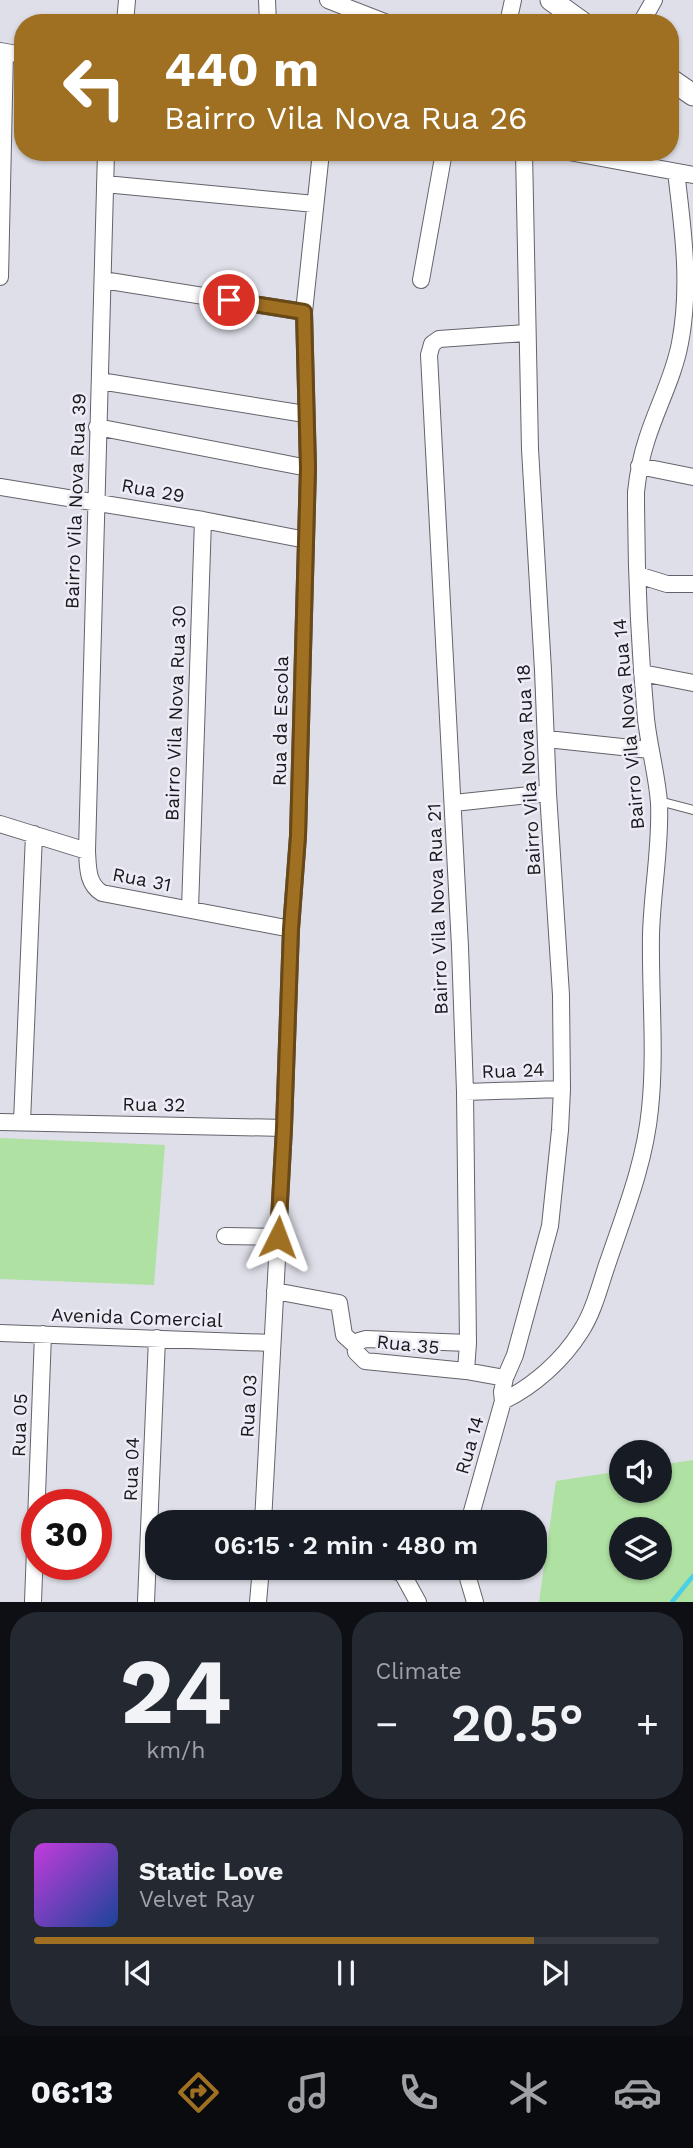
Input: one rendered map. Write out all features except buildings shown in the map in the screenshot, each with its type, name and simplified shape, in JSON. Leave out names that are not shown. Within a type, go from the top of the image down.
[{"type":"street","points":[[328,0],[364,14]]},
{"type":"street","points":[[551,0],[570,14]]},
{"type":"street","points":[[0,277],[3,52]]},
{"type":"street","name":"Bairro Vila Nova Rua 39","points":[[91,882],[87,851],[106,161]]},
{"type":"street","name":"Rua da Escola","points":[[275,1291],[291,929],[298,836],[308,468],[304,312],[320,161]]},
{"type":"street","points":[[421,280],[442,161]]},
{"type":"street","name":"Bairro Vila Nova Rua 18","points":[[505,1378],[515,1355],[550,1226],[562,1089],[561,995],[530,449],[524,161]]},
{"type":"street","points":[[617,161],[693,175]]},
{"type":"street","name":"Bairro Vila Nova Rua 14","points":[[503,1401],[535,1381],[564,1354],[583,1329],[627,1206],[643,1151],[650,1110],[650,970],[659,801],[650,750],[642,673],[636,492],[639,466],[647,437],[674,368],[682,331],[687,274],[676,172]]},
{"type":"street","points":[[105,184],[316,204]]},
{"type":"street","points":[[103,280],[304,312]]},
{"type":"street","name":"Bairro Vila Nova Rua 21","points":[[466,1371],[466,1092],[454,803],[435,445],[428,367],[432,344],[439,339],[526,333]]},
{"type":"street","points":[[100,381],[305,414]]},
{"type":"street","points":[[97,427],[308,468]]},
{"type":"street","points":[[639,466],[693,477]]},
{"type":"street","name":"Rua 29","points":[[0,487],[203,520],[306,540]]},
{"type":"street","name":"Bairro Vila Nova Rua 30","points":[[190,909],[203,520]]},
{"type":"street","points":[[638,575],[667,584],[693,584]]},
{"type":"street","points":[[642,673],[693,683]]},
{"type":"street","points":[[547,739],[650,750]]},
{"type":"street","points":[[454,803],[548,793]]},
{"type":"street","points":[[0,824],[87,851]]},
{"type":"street","points":[[22,1122],[34,834]]},
{"type":"street","name":"Rua 31","points":[[91,882],[102,893],[291,929]]},
{"type":"street","name":"Rua 24","points":[[466,1092],[562,1089]]},
{"type":"street","name":"Rua 32","points":[[0,1122],[284,1128]]},
{"type":"street","points":[[225,1236],[278,1237]]},
{"type":"street","name":"Rua 35","points":[[275,1291],[339,1303],[344,1335],[355,1345],[356,1352],[365,1361],[466,1371]]},
{"type":"street","name":"Rua 03","points":[[264,1510],[275,1291]]},
{"type":"street","name":"Avenida Comercial","points":[[0,1333],[272,1343]]},
{"type":"street","name":"Rua 05","points":[[33,1602],[43,1334]]},
{"type":"street","name":"Rua 04","points":[[146,1602],[157,1338]]},
{"type":"street","name":"Rua 35","points":[[355,1345],[359,1340],[366,1339],[468,1343]]},
{"type":"street","points":[[466,1371],[505,1378]]},
{"type":"street","name":"Rua 14","points":[[473,1510],[503,1401],[505,1378]]},
{"type":"street","points":[[258,1602],[260,1580]]},
{"type":"street","points":[[406,1580],[418,1602]]},
{"type":"street","points":[[469,1580],[475,1602]]},
{"type":"lane","points":[[659,801],[693,810]]},
{"type":"green space","points":[[0,1138],[165,1145],[154,1285],[0,1279]]},
{"type":"green space","points":[[693,1460],[693,1602],[539,1602],[542,1580],[547,1580],[547,1545],[556,1481],[609,1473],[609,1503],[672,1503],[672,1463]]},
{"type":"waterway","points":[[672,1602],[693,1576]]},
{"type":"route","points":[[229,300],[304,312],[308,468],[298,836],[291,929],[278,1237]]}]
